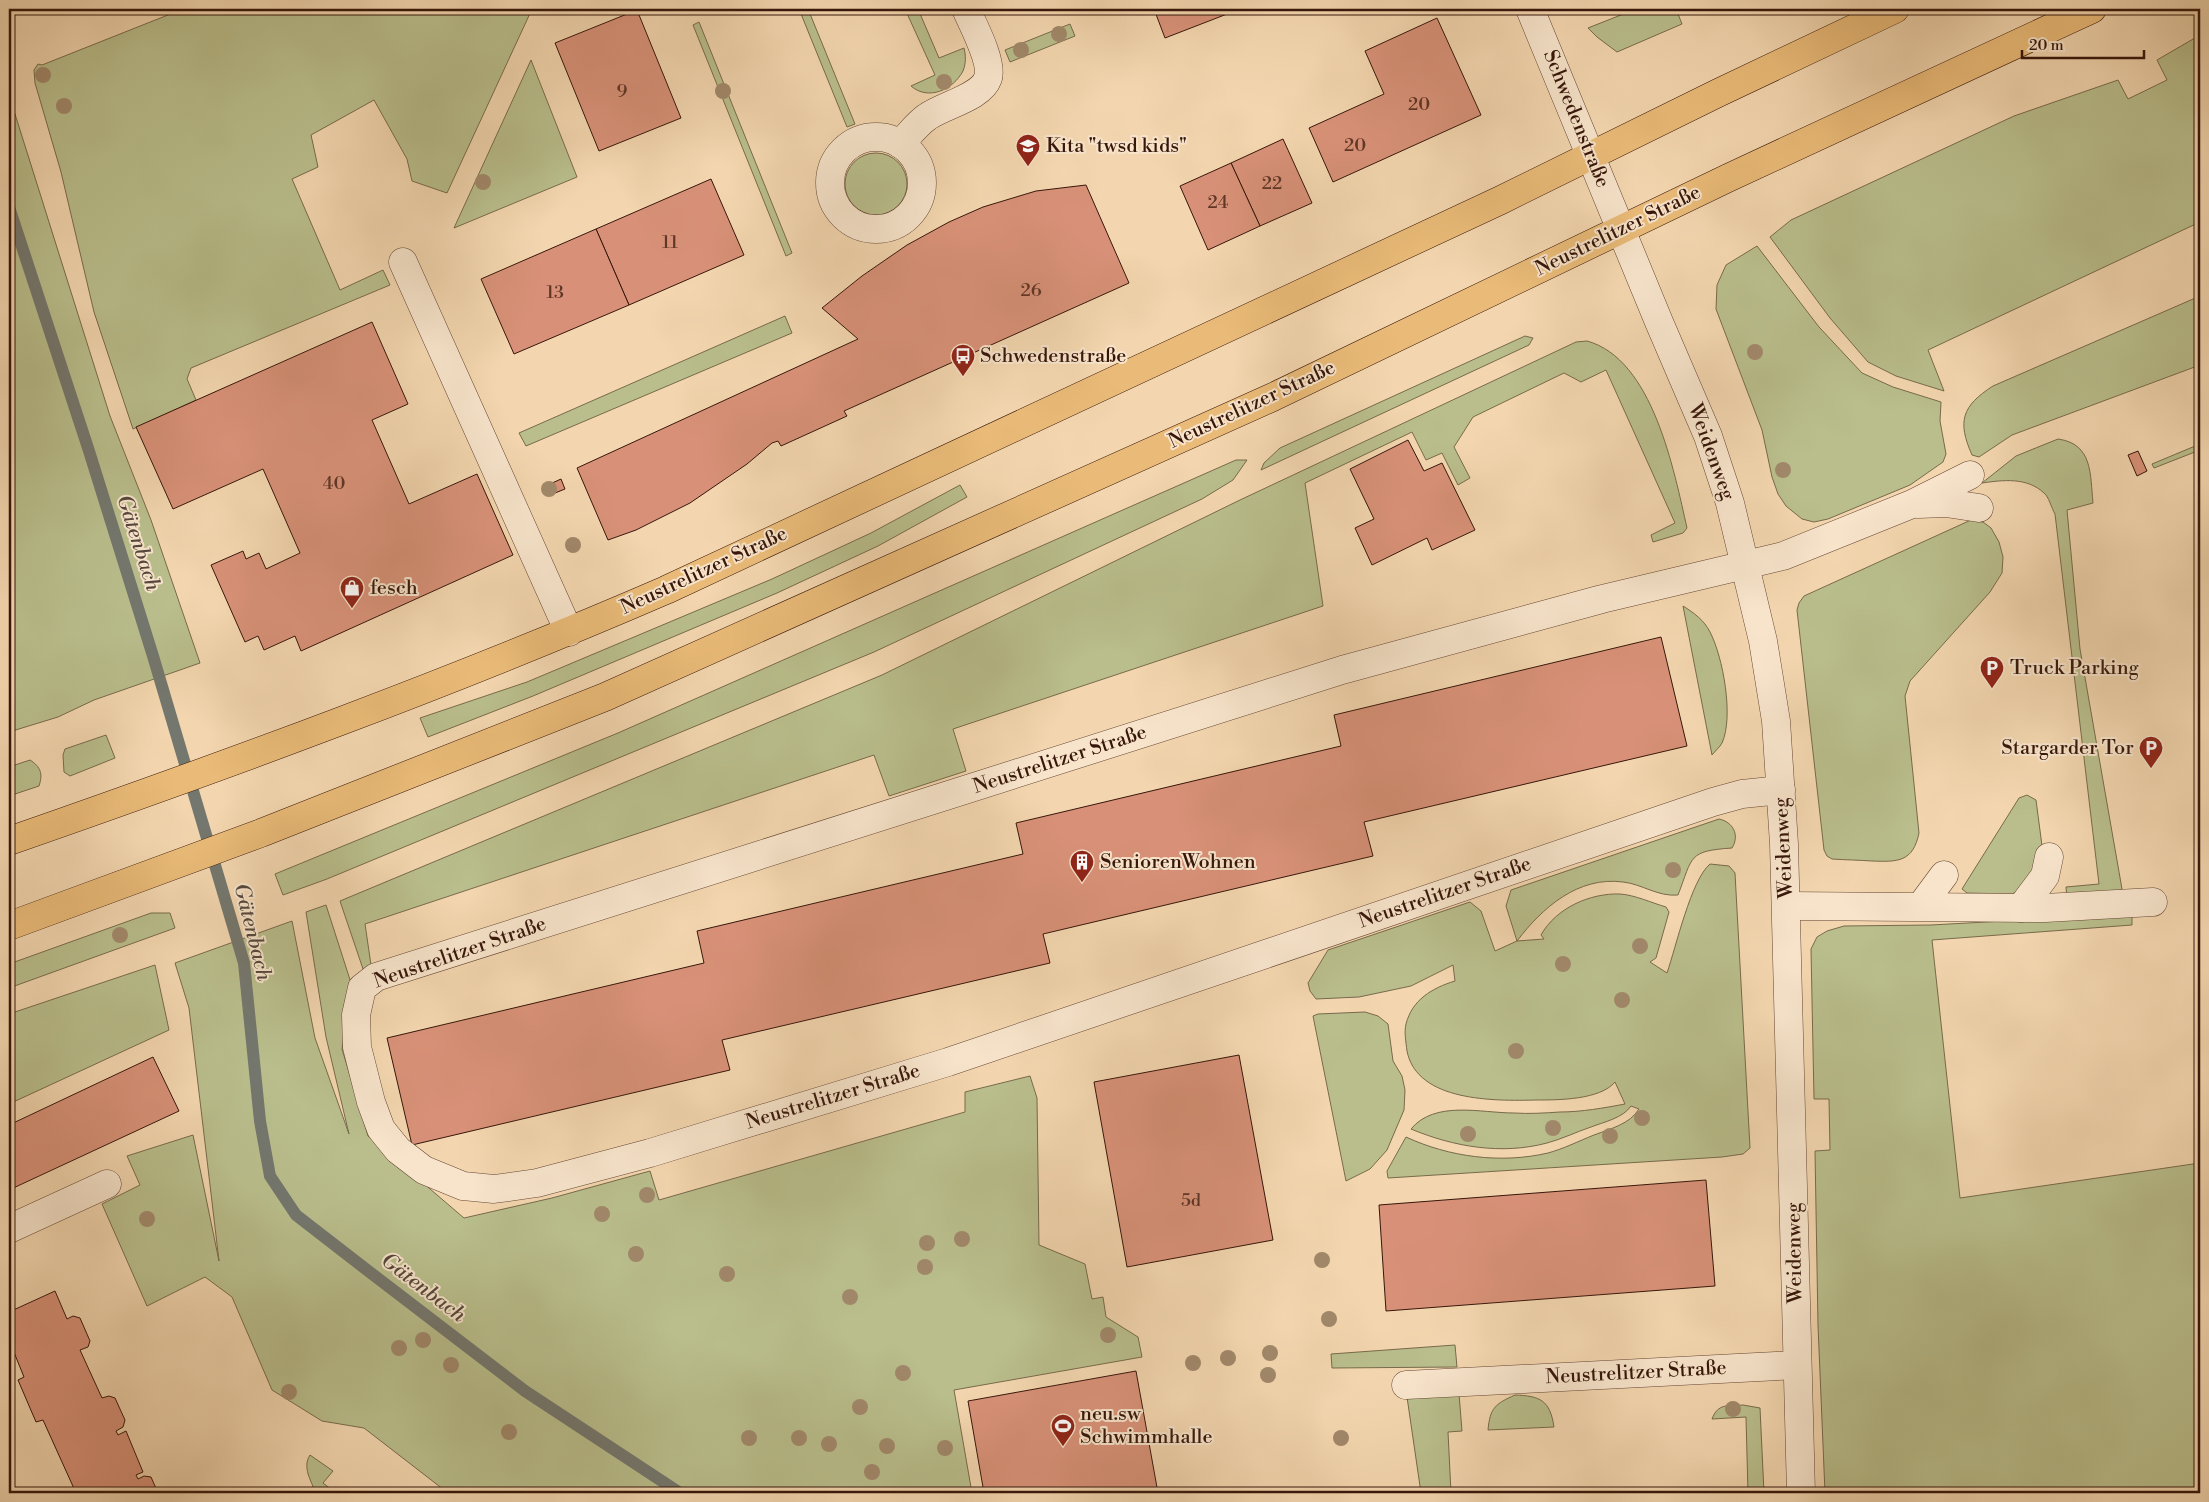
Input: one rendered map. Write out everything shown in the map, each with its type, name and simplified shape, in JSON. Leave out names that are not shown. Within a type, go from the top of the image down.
[{"type":"main road","name":"Neustrelitzer Straße","points":[[9,841],[235,761],[569,632],[666,590],[1501,200],[1895,9]]},
{"type":"main road","name":"Neustrelitzer Straße","points":[[9,926],[261,833],[605,698],[1273,397],[1621,230],[2092,9]]},
{"type":"street","points":[[900,144],[924,118],[937,110],[971,96],[982,87],[988,78],[985,53],[966,9]]},
{"type":"street","name":"Schwedenstraße","points":[[1530,9],[1621,230]]},
{"type":"street","name":"Weidenweg","points":[[1621,230],[1708,436],[1730,503],[1763,641],[1776,720],[1787,906],[1801,1493]]},
{"type":"street","points":[[403,262],[569,632]]},
{"type":"street","name":"Neustrelitzer Straße","points":[[1780,790],[1742,794],[1713,802],[948,1062],[650,1153],[537,1183],[494,1189],[463,1186],[424,1170],[398,1150],[381,1129],[371,1102],[357,1047],[356,1015],[362,988],[376,977],[1342,670],[1602,599],[1782,556],[1912,504],[1970,475]]},
{"type":"street","points":[[1912,504],[1946,503],[1979,508]]},
{"type":"street","points":[[2021,908],[2045,876],[2049,857]]},
{"type":"street","points":[[1921,906],[1944,875]]},
{"type":"street","points":[[1787,906],[2021,908],[2153,902]]},
{"type":"street","points":[[9,1229],[107,1184]]},
{"type":"street","name":"Neustrelitzer Straße","points":[[1406,1386],[1797,1365]]},
{"type":"green space","points":[[183,9],[532,9],[447,193],[412,181],[407,159],[374,100],[311,135],[318,167],[292,179],[340,290],[383,270],[390,285],[191,368],[187,379],[196,400],[133,429],[94,312],[61,172],[35,83],[34,70],[38,64],[42,65]]},
{"type":"green space","points":[[799,9],[808,9],[855,124],[847,127]]},
{"type":"green space","points":[[905,9],[918,9],[939,58],[964,48],[965,65],[963,71],[959,78],[947,88],[932,93],[925,93],[911,86],[935,75]]},
{"type":"green space","points":[[1636,9],[1676,9],[1682,24],[1617,52],[1588,28]]},
{"type":"green space","points":[[699,22],[792,253],[786,256],[693,25]]},
{"type":"green space","points":[[1070,24],[1075,36],[1010,62],[1005,50]]},
{"type":"green space","points":[[2200,35],[2200,222],[1928,350],[1944,391],[1896,376],[1868,362],[1830,318],[1770,237],[1791,220],[2014,116],[2118,80],[2128,99],[2167,80],[2157,60]]},
{"type":"green space","points":[[531,60],[577,177],[454,228]]},
{"type":"green space","points":[[9,95],[110,416],[151,520],[200,663],[94,700],[58,717],[9,732]]},
{"type":"green space","points":[[876,153],[888,156],[898,162],[904,172],[907,184],[904,196],[898,206],[888,212],[876,215],[864,212],[854,206],[848,196],[845,184],[848,172],[854,162],[864,156]]},
{"type":"green space","points":[[1757,246],[1819,327],[1862,373],[1893,387],[1941,402],[1940,421],[1946,454],[1943,462],[1910,485],[1828,519],[1814,522],[1802,519],[1786,506],[1778,494],[1772,477],[1762,430],[1716,309],[1717,285],[1726,265]]},
{"type":"green space","points":[[2200,296],[2200,365],[2012,435],[1979,457],[1972,455],[1965,433],[1965,415],[1975,400],[1993,386]]},
{"type":"green space","points":[[785,316],[792,333],[526,446],[519,433]]},
{"type":"green space","points":[[1525,336],[1533,338],[1529,345],[1261,470],[1264,463],[1280,448]]},
{"type":"green space","points":[[1587,341],[1610,352],[1629,370],[1644,393],[1657,420],[1675,477],[1687,528],[1683,533],[1653,542],[1651,535],[1675,523],[1606,370],[1581,382],[1564,373],[1473,417],[1454,447],[1470,478],[1458,485],[1442,453],[1426,460],[1412,432],[1305,483],[1323,606],[953,729],[966,771],[889,796],[874,755],[365,924],[371,965],[364,972],[340,901],[882,675],[1240,500],[1576,342]]},
{"type":"green space","points":[[2058,439],[2078,447],[2088,462],[2090,471],[2093,503],[2067,510],[2080,649],[2122,889],[2110,895],[2067,898],[2066,887],[2099,884],[2055,514],[2046,495],[2030,484],[2015,481],[1982,483],[2016,456]]},
{"type":"green space","points":[[2200,444],[2200,450],[2154,468],[2152,464]]},
{"type":"green space","points":[[1236,460],[1247,460],[1233,480],[1202,499],[874,652],[327,879],[283,895],[275,874],[618,733]]},
{"type":"green space","points":[[960,485],[967,497],[878,546],[777,593],[533,696],[428,737],[420,718],[527,682],[772,579],[871,533]]},
{"type":"green space","points":[[1971,520],[1983,522],[1991,528],[1999,542],[2003,557],[2002,573],[1990,592],[1910,681],[1905,696],[1919,833],[1916,843],[1908,855],[1897,860],[1832,859],[1827,856],[1824,850],[1797,610],[1799,603],[1804,596]]},
{"type":"green space","points":[[1683,606],[1698,617],[1708,628],[1715,643],[1723,671],[1727,718],[1722,743],[1712,755]]},
{"type":"green space","points":[[106,735],[115,758],[70,776],[64,772],[63,755],[65,749]]},
{"type":"green space","points":[[30,760],[37,765],[40,771],[39,786],[9,796],[9,767]]},
{"type":"green space","points":[[2027,795],[2036,800],[2044,861],[2022,889],[2012,894],[1967,893],[1962,889],[2019,798]]},
{"type":"green space","points":[[1719,819],[1728,823],[1734,830],[1735,838],[1732,848],[1707,851],[1694,858],[1678,895],[1664,894],[1623,882],[1607,881],[1591,884],[1576,889],[1550,906],[1517,941],[1506,906],[1511,890]]},
{"type":"green space","points":[[1710,864],[1729,866],[1735,873],[1750,1148],[1743,1154],[1722,1157],[1388,1178],[1387,1171],[1406,1137],[1457,1154],[1475,1157],[1512,1158],[1530,1156],[1554,1151],[1613,1128],[1630,1119],[1639,1109],[1631,1106],[1623,1114],[1613,1119],[1553,1141],[1530,1147],[1496,1149],[1461,1145],[1411,1129],[1421,1120],[1445,1111],[1473,1110],[1543,1113],[1584,1111],[1625,1104],[1615,1082],[1599,1092],[1578,1098],[1500,1100],[1460,1095],[1441,1089],[1426,1080],[1414,1068],[1407,1051],[1406,1024],[1413,1008],[1424,996],[1438,987],[1455,981],[1453,965],[1411,986],[1359,997],[1316,999],[1310,991],[1308,983],[1328,950],[1470,902],[1481,911],[1495,951],[1517,941],[1544,939],[1541,935],[1555,917],[1586,899],[1609,894],[1632,896],[1666,907],[1669,912],[1656,958],[1650,962],[1667,973],[1690,899],[1703,872]]},
{"type":"green space","points":[[326,905],[352,986],[342,1049],[368,1136],[464,1218],[552,1198],[650,1171],[659,1200],[965,1112],[965,1092],[1030,1076],[1037,1098],[1039,1245],[1085,1264],[1092,1299],[1103,1297],[1106,1317],[1138,1337],[1142,1357],[954,1390],[972,1493],[448,1493],[364,1428],[322,1421],[272,1390],[232,1297],[205,1277],[147,1306],[102,1204],[140,1185],[127,1156],[193,1135],[219,1261],[189,1008],[175,963],[292,921],[315,1038],[349,1134],[326,1037],[306,912]]},
{"type":"green space","points":[[151,913],[170,913],[175,928],[9,988],[9,964]]},
{"type":"green space","points":[[2132,914],[2132,925],[1932,940],[1960,1198],[2200,1163],[2200,1493],[1825,1493],[1818,1325],[1815,1151],[1830,1150],[1829,1099],[1814,1099],[1811,949],[1817,937],[1827,931],[1844,926],[1931,925]]},
{"type":"green space","points":[[155,965],[169,1030],[9,1104],[9,1014]]},
{"type":"green space","points":[[1365,1012],[1378,1016],[1388,1024],[1393,1061],[1402,1076],[1405,1090],[1404,1110],[1387,1150],[1370,1169],[1346,1181],[1313,1016],[1318,1014]]},
{"type":"green space","points":[[1455,1345],[1457,1367],[1332,1368],[1331,1354]]},
{"type":"green space","points":[[1459,1394],[1462,1431],[1448,1432],[1451,1493],[1421,1493],[1407,1397]]},
{"type":"green space","points":[[1515,1395],[1537,1398],[1542,1401],[1550,1411],[1554,1427],[1488,1430],[1490,1417],[1498,1404]]},
{"type":"green space","points":[[1743,1405],[1760,1408],[1764,1493],[1748,1493],[1746,1417],[1712,1419],[1717,1410],[1724,1406]]},
{"type":"green space","points":[[310,1455],[333,1471],[323,1483],[336,1493],[316,1493],[307,1469]]},
{"type":"building","points":[[1154,9],[1240,9],[1165,38]]},
{"type":"building","points":[[637,10],[681,118],[599,151],[555,43]]},
{"type":"building","points":[[1437,18],[1481,115],[1333,182],[1309,128],[1384,94],[1365,51]]},
{"type":"building","points":[[1283,139],[1312,203],[1260,226],[1231,163]]},
{"type":"building","points":[[1231,163],[1260,226],[1208,250],[1180,186]]},
{"type":"building","points":[[711,179],[744,255],[629,305],[596,229]]},
{"type":"building","points":[[1086,185],[1129,283],[844,411],[847,416],[781,446],[778,441],[772,443],[747,464],[690,503],[636,530],[608,540],[577,468],[858,339],[822,308],[862,276],[907,245],[949,222],[983,207],[1036,191]]},
{"type":"building","points":[[596,229],[629,305],[514,354],[481,279]]},
{"type":"building","points":[[372,322],[408,404],[372,420],[409,504],[477,474],[513,555],[301,651],[295,636],[264,650],[258,636],[245,642],[211,565],[243,551],[246,559],[259,553],[266,569],[300,553],[263,469],[173,509],[136,427]]},
{"type":"building","points":[[1408,440],[1424,471],[1442,463],[1475,530],[1432,550],[1427,538],[1372,565],[1355,528],[1374,519],[1350,469]]},
{"type":"building","points":[[2138,451],[2147,471],[2137,476],[2128,455]]},
{"type":"building","points":[[561,479],[565,489],[555,493],[550,484]]},
{"type":"building","name":"SeniorenWohnen","points":[[1661,637],[1687,746],[1364,822],[1373,856],[1043,934],[1050,963],[722,1040],[730,1070],[412,1145],[387,1038],[704,963],[697,931],[1023,854],[1016,823],[1341,746],[1334,715]]},
{"type":"building","points":[[1239,1055],[1273,1240],[1127,1267],[1094,1082]]},
{"type":"building","points":[[153,1057],[179,1111],[9,1190],[9,1125]]},
{"type":"building","points":[[1706,1180],[1715,1286],[1386,1311],[1379,1205]]},
{"type":"building","points":[[55,1291],[67,1319],[73,1316],[80,1318],[90,1341],[88,1347],[80,1350],[102,1398],[109,1396],[115,1398],[125,1420],[123,1427],[116,1431],[118,1435],[126,1431],[143,1472],[136,1475],[138,1479],[144,1476],[151,1477],[158,1493],[76,1493],[43,1420],[36,1422],[18,1380],[24,1377],[9,1340],[9,1312]]},
{"type":"building","name":"neu.sw Schwimmhalle","points":[[1136,1371],[1158,1493],[984,1493],[968,1401]]},
{"type":"waterway","name":"Gätenbach","points":[[9,207],[89,451],[153,656],[244,963],[260,1121],[270,1176],[296,1215],[367,1270],[525,1391],[680,1493]]},
{"type":"place","name":"Kita \"twsd kids\"","points":[[1028,167]]},
{"type":"place","name":"Schwedenstraße","points":[[963,377]]},
{"type":"place","name":"fesch","points":[[352,609]]},
{"type":"place","name":"Truck Parking","points":[[1992,689]]},
{"type":"place","name":"Stargarder Tor","points":[[2151,769]]},
{"type":"place","name":"SeniorenWohnen","points":[[1082,883]]},
{"type":"place","name":"neu.sw Schwimmhalle","points":[[1063,1447]]}]
